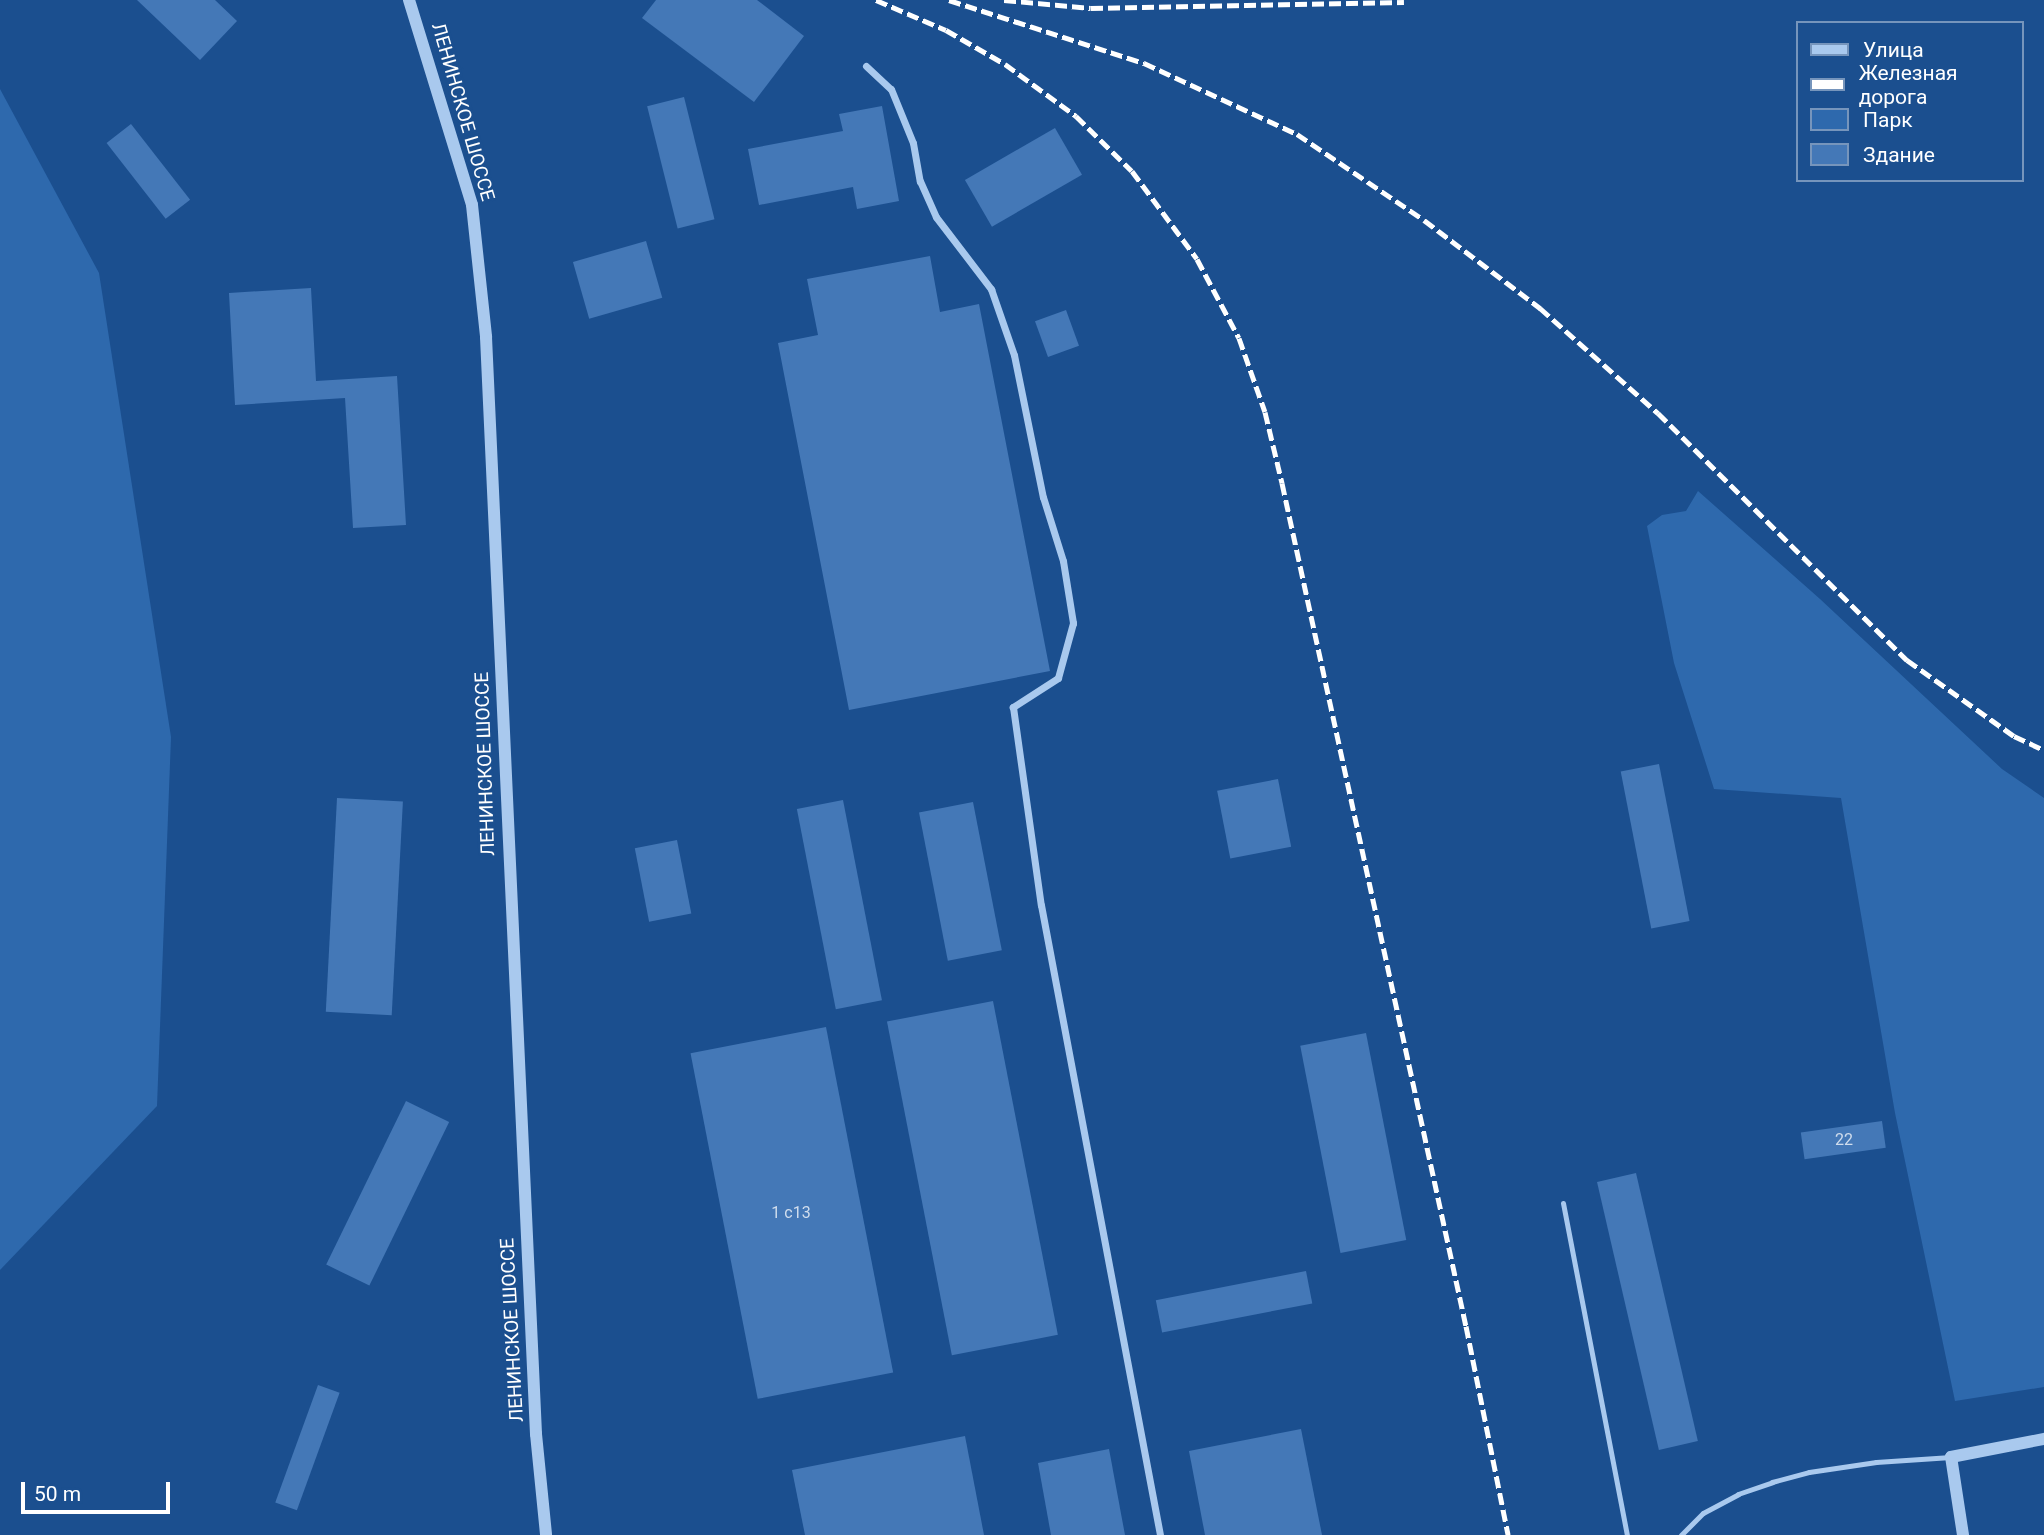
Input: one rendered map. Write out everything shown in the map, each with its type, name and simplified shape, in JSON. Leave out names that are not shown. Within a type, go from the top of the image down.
[{"type":"street","name":"ЛЕНИНСКОЕ ШОССЕ","points":[[409,0],[472,205],[486,337],[534,1393],[546,1535]]},
{"type":"street","points":[[866,65],[891,89],[912,143],[920,181],[936,217],[991,289],[1014,355],[1043,497],[1063,561],[1073,623],[1058,678],[1013,707],[1041,905],[1160,1535]]},
{"type":"street","points":[[1963,1535],[1951,1457],[2044,1439]]},
{"type":"lane","points":[[1563,1203],[1627,1535]]},
{"type":"lane","points":[[1681,1535],[1703,1513],[1738,1494],[1772,1482],[1809,1472],[1877,1462],[1951,1457]]},
{"type":"green space","points":[[0,89],[99,273],[171,737],[157,1106],[0,1270]]},
{"type":"green space","points":[[1698,491],[1820,599],[2002,769],[2044,798],[2044,1387],[1955,1401],[1895,1113],[1841,798],[1714,789],[1674,663],[1647,526],[1662,515],[1686,511]]},
{"type":"building","points":[[137,0],[215,0],[237,21],[200,60]]},
{"type":"building","points":[[656,0],[757,0],[804,36],[754,102],[642,18]]},
{"type":"building","points":[[684,97],[714,219],[678,228],[647,106]]},
{"type":"building","points":[[882,106],[899,201],[857,209],[853,187],[759,205],[748,149],[843,131],[839,114]]},
{"type":"building","points":[[131,124],[190,200],[166,219],[107,143]]},
{"type":"building","points":[[1055,128],[1082,175],[992,227],[965,180]]},
{"type":"building","points":[[646,241],[662,298],[589,319],[573,262]]},
{"type":"building","points":[[930,256],[940,312],[979,304],[1050,671],[849,710],[778,343],[818,335],[807,279]]},
{"type":"building","points":[[311,288],[316,381],[397,376],[406,525],[353,528],[345,398],[235,405],[229,293]]},
{"type":"building","points":[[1066,310],[1079,346],[1048,357],[1035,321]]},
{"type":"building","points":[[1659,764],[1690,921],[1651,929],[1621,771]]},
{"type":"building","points":[[1278,779],[1291,847],[1230,859],[1217,791]]},
{"type":"building","points":[[337,798],[403,801],[392,1015],[326,1012]]},
{"type":"building","points":[[843,800],[882,1000],[836,1009],[797,809]]},
{"type":"building","points":[[973,802],[1002,950],[948,961],[919,812]]},
{"type":"building","points":[[677,840],[691,914],[649,922],[635,848]]},
{"type":"building","points":[[993,1001],[1058,1335],[952,1355],[887,1022]]},
{"type":"building","points":[[826,1027],[893,1373],[758,1399],[691,1053]]},
{"type":"building","points":[[1366,1033],[1406,1240],[1340,1253],[1300,1046]]},
{"type":"building","points":[[406,1101],[449,1122],[369,1286],[326,1265]]},
{"type":"building","points":[[1882,1121],[1886,1148],[1805,1159],[1801,1132]]},
{"type":"building","points":[[1636,1173],[1698,1441],[1659,1450],[1597,1182]]},
{"type":"building","points":[[1306,1271],[1312,1303],[1162,1333],[1156,1300]]},
{"type":"building","points":[[318,1385],[340,1393],[297,1510],[275,1502]]},
{"type":"building","points":[[1301,1429],[1322,1535],[1205,1535],[1189,1451]]},
{"type":"building","points":[[965,1436],[984,1535],[805,1535],[792,1470]]},
{"type":"building","points":[[1109,1449],[1125,1535],[1051,1535],[1038,1463]]},
{"type":"railway","points":[[876,0],[946,30],[1005,64],[1076,116],[1132,171],[1197,259],[1239,338],[1265,412],[1282,483],[1466,1326],[1508,1535]]},
{"type":"railway","points":[[949,0],[1144,63],[1297,134],[1424,220],[1540,308],[1658,413],[1907,660],[2014,736],[2044,750]]},
{"type":"railway","points":[[1004,0],[1091,8],[1404,2]]}]
